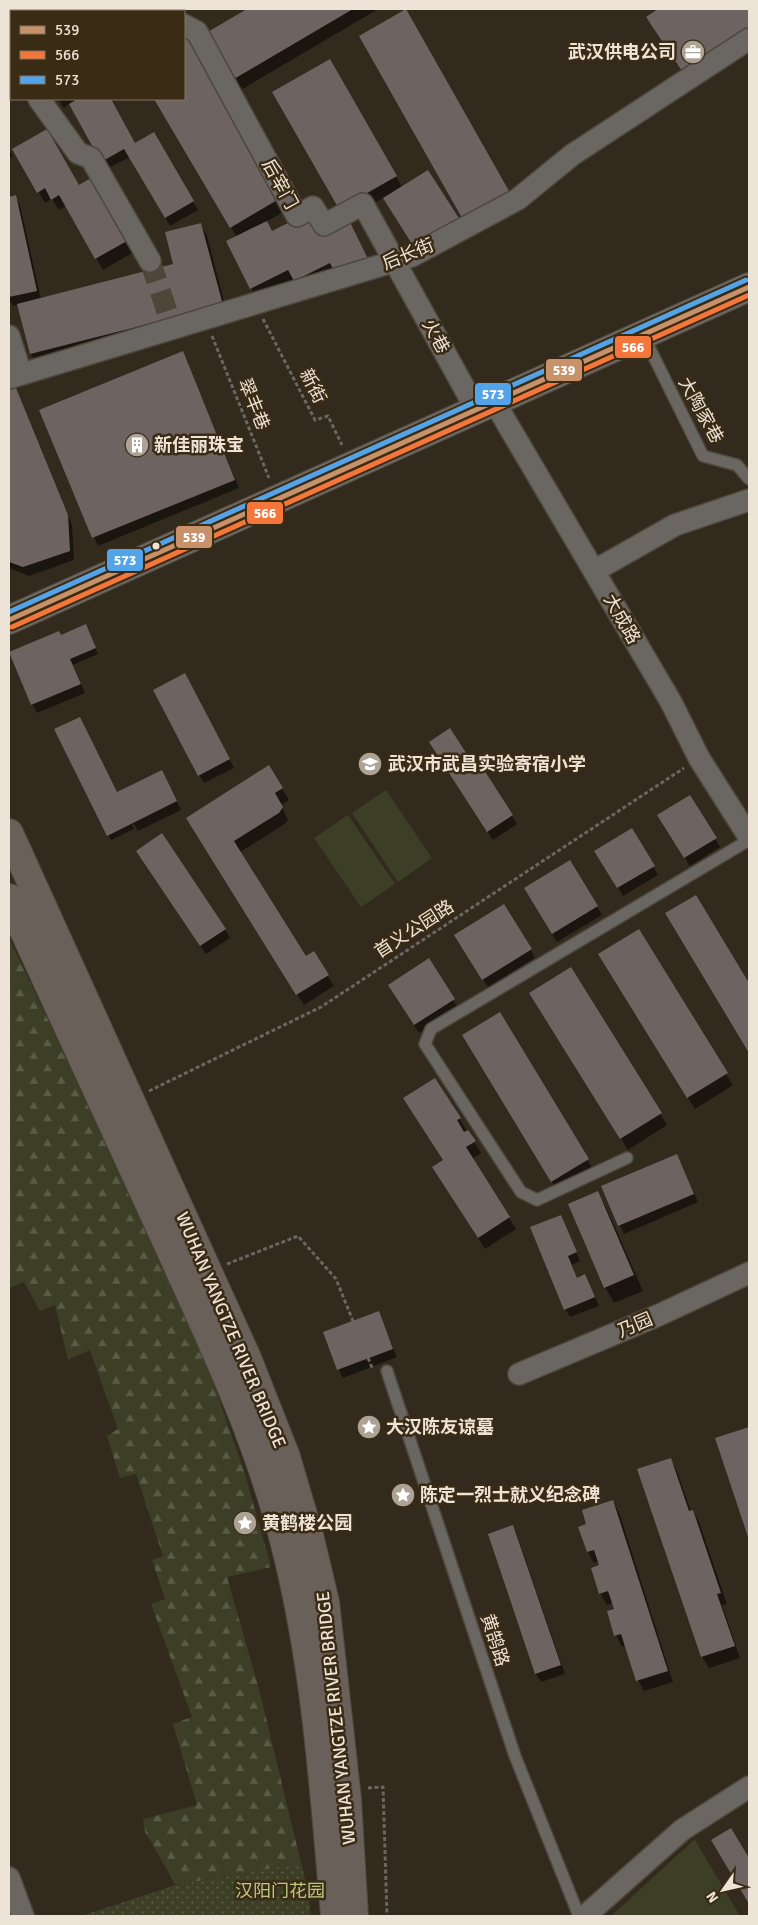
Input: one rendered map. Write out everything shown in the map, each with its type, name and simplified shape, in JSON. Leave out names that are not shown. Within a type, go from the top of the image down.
[{"type":"highway","name":"WUHAN YANGTZE RIVER BRIDGE","points":[[9,834],[247,1358],[286,1457],[309,1535],[325,1602],[346,1790],[354,1916]]},
{"type":"highway","name":"WUHAN YANGTZE RIVER BRIDGE","points":[[9,898],[226,1374],[263,1467],[284,1540],[300,1612],[320,1741],[335,1916]]},
{"type":"street","name":"后宰门","points":[[185,26],[197,32],[297,216],[313,207],[324,226],[363,204],[395,262]]},
{"type":"street","name":"后长街","points":[[15,376],[395,262],[419,252],[518,199],[572,155],[749,39]]},
{"type":"street","points":[[40,100],[78,153],[91,158],[150,261]]},
{"type":"street","name":"火巷","points":[[395,262],[486,407]]},
{"type":"street","points":[[9,620],[486,407],[749,287]]},
{"type":"street","points":[[9,336],[15,376]]},
{"type":"street","name":"大成路","points":[[486,407],[594,571],[671,702],[699,758],[749,838]]},
{"type":"street","points":[[594,571],[675,525],[749,500]]},
{"type":"street","name":"乃园","points":[[519,1374],[658,1315],[749,1273]]},
{"type":"street","points":[[585,1916],[682,1830],[749,1787]]},
{"type":"street","points":[[9,1878],[23,1916]]},
{"type":"lane","name":"大陶家巷","points":[[644,335],[703,456],[737,465],[749,479]]},
{"type":"lane","points":[[627,1158],[537,1200],[521,1192],[425,1044],[431,1029],[749,838]]},
{"type":"lane","name":"黄鹄路","points":[[386,1370],[515,1756],[579,1916]]},
{"type":"path","name":"新街","points":[[255,304],[315,420],[328,416],[352,466]]},
{"type":"path","name":"翠丰巷","points":[[205,319],[277,500]]},
{"type":"path","name":"首义公园路","points":[[130,1100],[320,1007],[699,758]]},
{"type":"path","points":[[208,1272],[298,1236],[336,1279],[353,1321]]},
{"type":"path","points":[[346,1790],[383,1787],[386,1916]]},
{"type":"green space","points":[[386,790],[432,858],[398,882],[352,813]]},
{"type":"green space","points":[[348,815],[395,884],[361,907],[314,838]]},
{"type":"green space","points":[[9,938],[209,1370],[245,1474],[271,1567],[227,1577],[259,1689],[301,1863],[176,1885],[145,1832],[143,1819],[197,1805],[173,1724],[192,1717],[151,1604],[165,1599],[152,1560],[163,1556],[136,1474],[120,1478],[107,1436],[118,1429],[90,1350],[68,1360],[55,1305],[40,1311],[24,1282],[9,1288]]},
{"type":"green space","points":[[694,1840],[740,1916],[611,1916]]},
{"type":"green space","name":"汉阳门花园","points":[[301,1863],[308,1892],[311,1916],[81,1916],[176,1885]]},
{"type":"building","points":[[9,9],[38,10],[10,10],[10,26]]},
{"type":"building","points":[[94,9],[148,10],[95,10]]},
{"type":"building","points":[[247,9],[353,9],[234,79],[206,33]]},
{"type":"building","points":[[406,9],[513,198],[466,225],[359,36]]},
{"type":"building","name":"武汉供电公司","points":[[658,9],[749,9],[749,30],[684,74],[646,17]]},
{"type":"building","points":[[189,34],[284,196],[230,228],[155,100],[185,100],[185,36]]},
{"type":"building","points":[[330,59],[397,176],[339,209],[272,92]]},
{"type":"building","points":[[76,100],[112,100],[135,143],[154,132],[194,201],[165,218],[124,149],[101,162],[69,104]]},
{"type":"building","points":[[47,129],[79,185],[91,178],[127,241],[95,259],[59,195],[51,200],[45,188],[37,193],[12,149]]},
{"type":"building","points":[[428,170],[462,223],[417,252],[383,198]]},
{"type":"building","points":[[16,195],[37,291],[9,297],[9,197]]},
{"type":"building","points":[[312,211],[347,216],[368,259],[336,275],[330,263],[294,281],[288,270],[250,289],[226,241],[267,221],[272,231]]},
{"type":"building","points":[[201,223],[223,305],[30,354],[17,304],[173,264],[165,232]]},
{"type":"building","name":"新佳丽珠宝","points":[[183,351],[235,480],[92,538],[39,410]]},
{"type":"building","points":[[16,388],[68,515],[70,551],[23,567],[9,562],[9,390]]},
{"type":"building","points":[[86,624],[96,648],[70,659],[81,684],[31,705],[9,652],[59,631],[61,635]]},
{"type":"building","points":[[185,673],[230,759],[198,776],[153,690]]},
{"type":"building","points":[[80,717],[117,792],[162,770],[177,801],[107,836],[54,729]]},
{"type":"building","points":[[450,728],[470,759],[475,756],[513,815],[487,832],[429,742]]},
{"type":"building","points":[[269,765],[283,788],[275,793],[283,807],[279,813],[234,841],[306,956],[314,951],[329,975],[296,995],[186,818]]},
{"type":"building","points":[[690,795],[717,838],[684,858],[657,815]]},
{"type":"building","points":[[632,828],[655,866],[617,888],[594,851]]},
{"type":"building","points":[[162,833],[226,929],[200,946],[136,851]]},
{"type":"building","points":[[570,860],[598,906],[552,934],[524,888]]},
{"type":"building","points":[[696,895],[749,983],[749,1053],[665,913]]},
{"type":"building","points":[[504,904],[532,949],[482,980],[454,935]]},
{"type":"building","points":[[639,929],[728,1073],[687,1098],[598,954]]},
{"type":"building","points":[[429,958],[455,999],[414,1025],[388,985]]},
{"type":"building","points":[[571,967],[662,1113],[620,1139],[529,993]]},
{"type":"building","points":[[500,1012],[589,1159],[551,1182],[462,1035]]},
{"type":"building","points":[[435,1078],[461,1118],[457,1120],[464,1132],[468,1130],[476,1141],[466,1147],[510,1217],[478,1238],[432,1167],[443,1160],[403,1098]]},
{"type":"building","points":[[677,1154],[694,1194],[618,1226],[601,1186]]},
{"type":"building","points":[[598,1191],[634,1275],[604,1288],[568,1204]]},
{"type":"building","points":[[561,1215],[577,1252],[568,1256],[577,1278],[585,1274],[595,1297],[564,1310],[530,1227]]},
{"type":"building","points":[[379,1311],[393,1349],[337,1370],[323,1332]]},
{"type":"building","points":[[749,1427],[749,1540],[715,1438]]},
{"type":"building","points":[[671,1458],[689,1511],[693,1510],[721,1593],[717,1594],[735,1646],[701,1657],[637,1469]]},
{"type":"building","points":[[613,1500],[668,1671],[636,1681],[621,1634],[614,1636],[607,1611],[614,1609],[608,1591],[599,1594],[591,1568],[599,1565],[594,1550],[587,1552],[578,1527],[586,1524],[582,1510]]},
{"type":"building","points":[[513,1525],[561,1665],[535,1674],[488,1534]]},
{"type":"building","points":[[731,1828],[749,1858],[749,1904],[711,1840]]},
{"type":"tunnel","points":[[150,261],[173,329]]},
{"type":"transit line","name":"573","points":[[9,612],[746,280]]},
{"type":"transit line","name":"539","points":[[9,620],[749,287]]},
{"type":"transit line","name":"566","points":[[12,627],[749,295]]},
{"type":"place","name":"武汉供电公司","points":[[693,52]]},
{"type":"place","name":"新佳丽珠宝","points":[[137,445]]},
{"type":"place","name":"武汉市武昌实验寄宿小学","points":[[370,764]]},
{"type":"place","name":"大汉陈友谅墓","points":[[369,1427]]},
{"type":"place","name":"陈定一烈士就义纪念碑","points":[[403,1495]]},
{"type":"place","name":"黄鹤楼公园","points":[[245,1523]]}]
